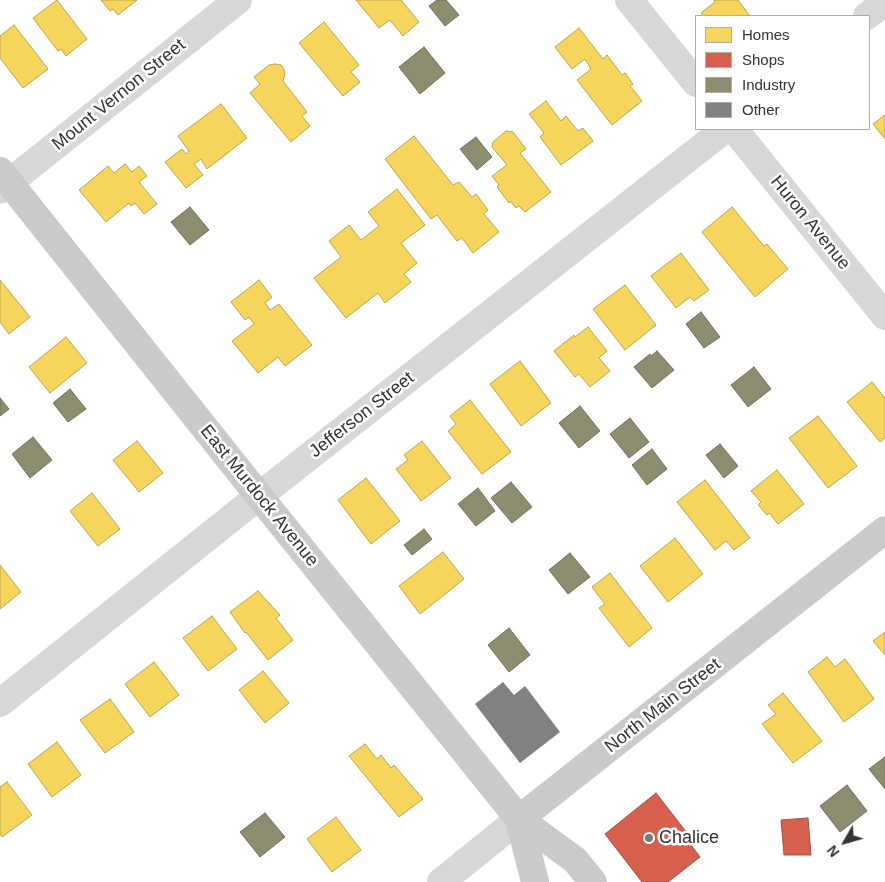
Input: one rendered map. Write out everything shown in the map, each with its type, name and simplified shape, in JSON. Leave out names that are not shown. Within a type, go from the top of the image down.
[{"type":"main road","name":"East Murdock Avenue","points":[[3,181],[519,819]]},
{"type":"main road","name":"North Main Street","points":[[519,819],[885,530]]},
{"type":"main road","points":[[519,819],[535,882]]},
{"type":"main road","points":[[519,819],[575,860],[592,882]]},
{"type":"street","name":"Mount Vernon Street","points":[[3,181],[238,0]]},
{"type":"street","points":[[629,0],[695,81]]},
{"type":"street","points":[[868,15],[885,2]]},
{"type":"street","name":"Jefferson Street","points":[[0,703],[259,496],[724,130]]},
{"type":"street","name":"Huron Avenue","points":[[735,130],[885,316]]},
{"type":"street","name":"North Main Street","points":[[441,882],[519,819]]},
{"type":"building: Homes","points":[[57,0],[87,39],[66,56],[61,49],[58,51],[33,18]]},
{"type":"building: Homes","points":[[101,0],[137,0],[118,15],[113,9],[110,11]]},
{"type":"building: Homes","points":[[356,0],[401,0],[419,22],[403,36],[390,20],[379,28]]},
{"type":"building: Homes","points":[[714,0],[738,0],[749,15],[703,15],[701,13],[715,2]]},
{"type":"building: Homes","points":[[324,22],[359,65],[351,72],[360,82],[343,96],[299,43]]},
{"type":"building: Homes","points":[[14,25],[48,69],[23,88],[0,58],[0,36]]},
{"type":"building: Homes","points":[[579,28],[603,59],[607,55],[622,75],[625,73],[633,84],[630,86],[642,101],[612,125],[577,80],[591,69],[585,59],[572,69],[555,47]]},
{"type":"building: Homes","points":[[269,65],[281,65],[284,69],[283,81],[307,112],[302,116],[310,126],[291,142],[250,93],[260,84],[254,77]]},
{"type":"building: Homes","points":[[546,101],[561,121],[566,116],[578,131],[583,128],[593,141],[561,165],[540,137],[544,133],[529,114]]},
{"type":"building: Homes","points":[[221,104],[247,138],[207,169],[201,159],[194,164],[203,175],[186,188],[165,162],[182,149],[186,154],[189,151],[178,136]]},
{"type":"building: Homes","points":[[885,115],[885,139],[873,124]]},
{"type":"building: Homes","points":[[506,131],[513,132],[526,149],[520,153],[551,192],[525,212],[519,206],[516,208],[510,201],[509,203],[497,187],[499,185],[492,176],[507,165],[492,147],[493,142]]},
{"type":"building: Homes","points":[[414,136],[453,185],[459,182],[472,197],[476,194],[488,210],[484,214],[499,232],[473,253],[462,238],[457,241],[437,215],[431,219],[385,159]]},
{"type":"building: Homes","points":[[125,164],[132,172],[139,166],[147,176],[139,182],[157,204],[144,214],[135,203],[131,206],[129,203],[106,222],[79,190],[108,166],[114,173]]},
{"type":"building: Homes","points":[[397,189],[425,225],[401,243],[417,263],[404,274],[411,282],[385,303],[378,293],[346,318],[314,278],[341,257],[329,241],[349,225],[361,240],[379,226],[368,212]]},
{"type":"building: Homes","points":[[732,207],[764,246],[767,244],[788,269],[755,297],[702,232]]},
{"type":"building: Homes","points":[[681,253],[709,290],[694,301],[690,297],[676,308],[651,276]]},
{"type":"building: Homes","points":[[0,280],[30,317],[9,334],[0,322]]},
{"type":"building: Homes","points":[[259,280],[272,297],[265,303],[270,310],[279,304],[312,345],[285,366],[278,357],[258,373],[232,341],[254,324],[249,317],[245,320],[231,302]]},
{"type":"building: Homes","points":[[625,285],[656,325],[625,350],[593,309]]},
{"type":"building: Homes","points":[[588,327],[607,351],[599,358],[610,371],[590,387],[579,374],[575,377],[554,351],[574,335],[575,337]]},
{"type":"building: Homes","points":[[66,337],[87,363],[50,393],[29,367]]},
{"type":"building: Homes","points":[[520,361],[551,403],[521,426],[490,384]]},
{"type":"building: Homes","points":[[872,382],[885,398],[885,438],[880,442],[847,402]]},
{"type":"building: Homes","points":[[470,400],[511,452],[482,474],[448,431],[456,424],[450,416]]},
{"type":"building: Homes","points":[[818,416],[857,466],[828,488],[789,438]]},
{"type":"building: Homes","points":[[137,441],[163,473],[139,492],[113,460]]},
{"type":"building: Homes","points":[[422,441],[451,478],[421,501],[396,469],[408,460],[404,455]]},
{"type":"building: Homes","points":[[777,470],[804,504],[778,524],[769,513],[767,515],[758,505],[761,502],[751,491]]},
{"type":"building: Homes","points":[[366,478],[400,521],[371,544],[338,500]]},
{"type":"building: Homes","points":[[705,480],[750,538],[734,550],[726,541],[715,550],[677,502]]},
{"type":"building: Homes","points":[[92,493],[120,529],[98,546],[70,511]]},
{"type":"building: Homes","points":[[675,538],[703,574],[668,602],[640,566]]},
{"type":"building: Homes","points":[[443,552],[464,579],[420,614],[399,586]]},
{"type":"building: Homes","points":[[0,565],[21,592],[0,609]]},
{"type":"building: Homes","points":[[610,573],[652,628],[629,647],[599,608],[605,604],[592,587]]},
{"type":"building: Homes","points":[[258,591],[280,615],[276,618],[293,640],[268,660],[230,612]]},
{"type":"building: Homes","points":[[212,616],[237,649],[208,671],[183,638]]},
{"type":"building: Homes","points":[[885,632],[885,655],[873,641]]},
{"type":"building: Homes","points":[[827,657],[835,667],[845,659],[874,699],[844,722],[808,672]]},
{"type":"building: Homes","points":[[154,662],[179,695],[150,717],[125,684]]},
{"type":"building: Homes","points":[[263,671],[289,703],[265,723],[239,690]]},
{"type":"building: Homes","points":[[783,693],[822,741],[793,763],[762,724],[776,714],[768,705]]},
{"type":"building: Homes","points":[[110,699],[134,732],[105,753],[80,720]]},
{"type":"building: Homes","points":[[57,742],[81,775],[52,797],[28,764]]},
{"type":"building: Homes","points":[[365,744],[377,759],[381,755],[391,768],[394,765],[423,799],[399,817],[349,756]]},
{"type":"building: Homes","points":[[7,782],[32,815],[2,837],[0,834],[0,787]]},
{"type":"building: Homes","points":[[336,817],[361,850],[332,872],[307,839]]},
{"type":"building: Shops","name":"Chalice","points":[[656,793],[694,842],[691,845],[700,857],[668,882],[642,882],[605,834]]},
{"type":"building: Shops","points":[[808,818],[811,855],[784,855],[781,820]]},
{"type":"building: Industry","points":[[437,0],[446,0],[459,15],[445,26],[429,6]]},
{"type":"building: Industry","points":[[424,47],[445,73],[420,94],[399,67]]},
{"type":"building: Industry","points":[[476,137],[492,157],[477,170],[460,149]]},
{"type":"building: Industry","points":[[190,207],[209,230],[190,245],[171,222]]},
{"type":"building: Industry","points":[[701,312],[720,337],[704,348],[686,324]]},
{"type":"building: Industry","points":[[657,351],[674,370],[652,388],[634,367],[650,354],[651,356]]},
{"type":"building: Industry","points":[[754,367],[771,389],[748,407],[731,385]]},
{"type":"building: Industry","points":[[70,389],[86,409],[68,422],[53,403]]},
{"type":"building: Industry","points":[[0,398],[9,409],[0,416]]},
{"type":"building: Industry","points":[[580,406],[600,431],[579,448],[559,423]]},
{"type":"building: Industry","points":[[630,418],[649,442],[629,458],[610,434]]},
{"type":"building: Industry","points":[[33,437],[52,460],[30,478],[12,454]]},
{"type":"building: Industry","points":[[720,444],[738,466],[724,478],[706,455]]},
{"type":"building: Industry","points":[[652,449],[667,469],[647,485],[632,465]]},
{"type":"building: Industry","points":[[511,482],[532,507],[512,523],[491,498]]},
{"type":"building: Industry","points":[[478,488],[495,511],[476,526],[458,504]]},
{"type":"building: Industry","points":[[424,529],[432,539],[412,555],[404,545]]},
{"type":"building: Industry","points":[[570,553],[590,577],[568,594],[549,570]]},
{"type":"building: Industry","points":[[509,628],[530,655],[509,672],[488,645]]},
{"type":"building: Industry","points":[[885,757],[885,789],[869,769]]},
{"type":"building: Industry","points":[[847,785],[867,811],[840,832],[820,806]]},
{"type":"building: Industry","points":[[265,813],[285,837],[260,857],[240,832]]},
{"type":"building: Other","points":[[503,682],[514,695],[525,686],[560,732],[520,763],[475,704]]},
{"type":"place","name":"Chalice","points":[[649,838]]}]
